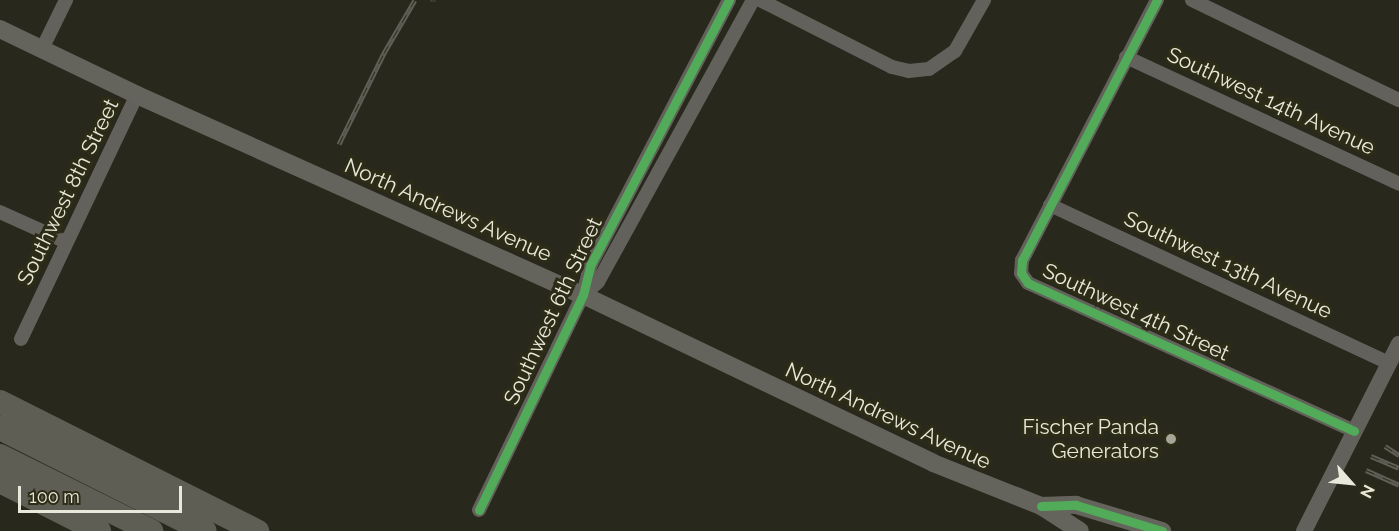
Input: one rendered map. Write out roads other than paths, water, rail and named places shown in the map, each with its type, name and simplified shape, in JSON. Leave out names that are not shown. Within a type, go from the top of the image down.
[{"type":"highway","points":[[0,402],[257,531]]},
{"type":"highway","points":[[0,429],[205,531]]},
{"type":"highway","points":[[0,456],[151,531]]},
{"type":"highway","points":[[0,460],[25,468]]},
{"type":"highway","points":[[0,481],[99,531]]},
{"type":"main road","name":"North Andrews Avenue","points":[[0,29],[137,95],[582,295],[933,463],[1041,506],[1080,531]]},
{"type":"main road","name":"North Andrews Avenue","points":[[1041,506],[1076,505],[1162,531]]},
{"type":"street","points":[[42,49],[66,0]]},
{"type":"street","name":"Southwest 6th Street","points":[[479,510],[582,295],[591,264],[729,0]]},
{"type":"street","name":"Southwest 6th Street","points":[[582,295],[598,282],[753,0]]},
{"type":"street","points":[[760,0],[892,67],[929,69],[955,51],[984,0]]},
{"type":"street","name":"Southwest 4th Street","points":[[1157,0],[1022,260],[1022,273],[1028,283],[1354,431]]},
{"type":"street","points":[[1192,0],[1399,100]]},
{"type":"street","name":"Southwest 14th Avenue","points":[[1126,57],[1399,184]]},
{"type":"street","name":"Southwest 8th Street","points":[[21,339],[137,95]]},
{"type":"street","name":"Southwest 13th Avenue","points":[[1050,205],[1395,355]]},
{"type":"street","points":[[0,212],[66,242]]},
{"type":"street","points":[[1304,531],[1395,355]]},
{"type":"railway","points":[[339,144],[384,53],[415,0]]},
{"type":"railway","points":[[1385,446],[1399,455]]},
{"type":"railway","points":[[1371,456],[1399,468]]},
{"type":"railway","points":[[1366,470],[1399,485]]},
{"type":"place","name":"Fischer Panda Generators","points":[[1171,439]]}]
